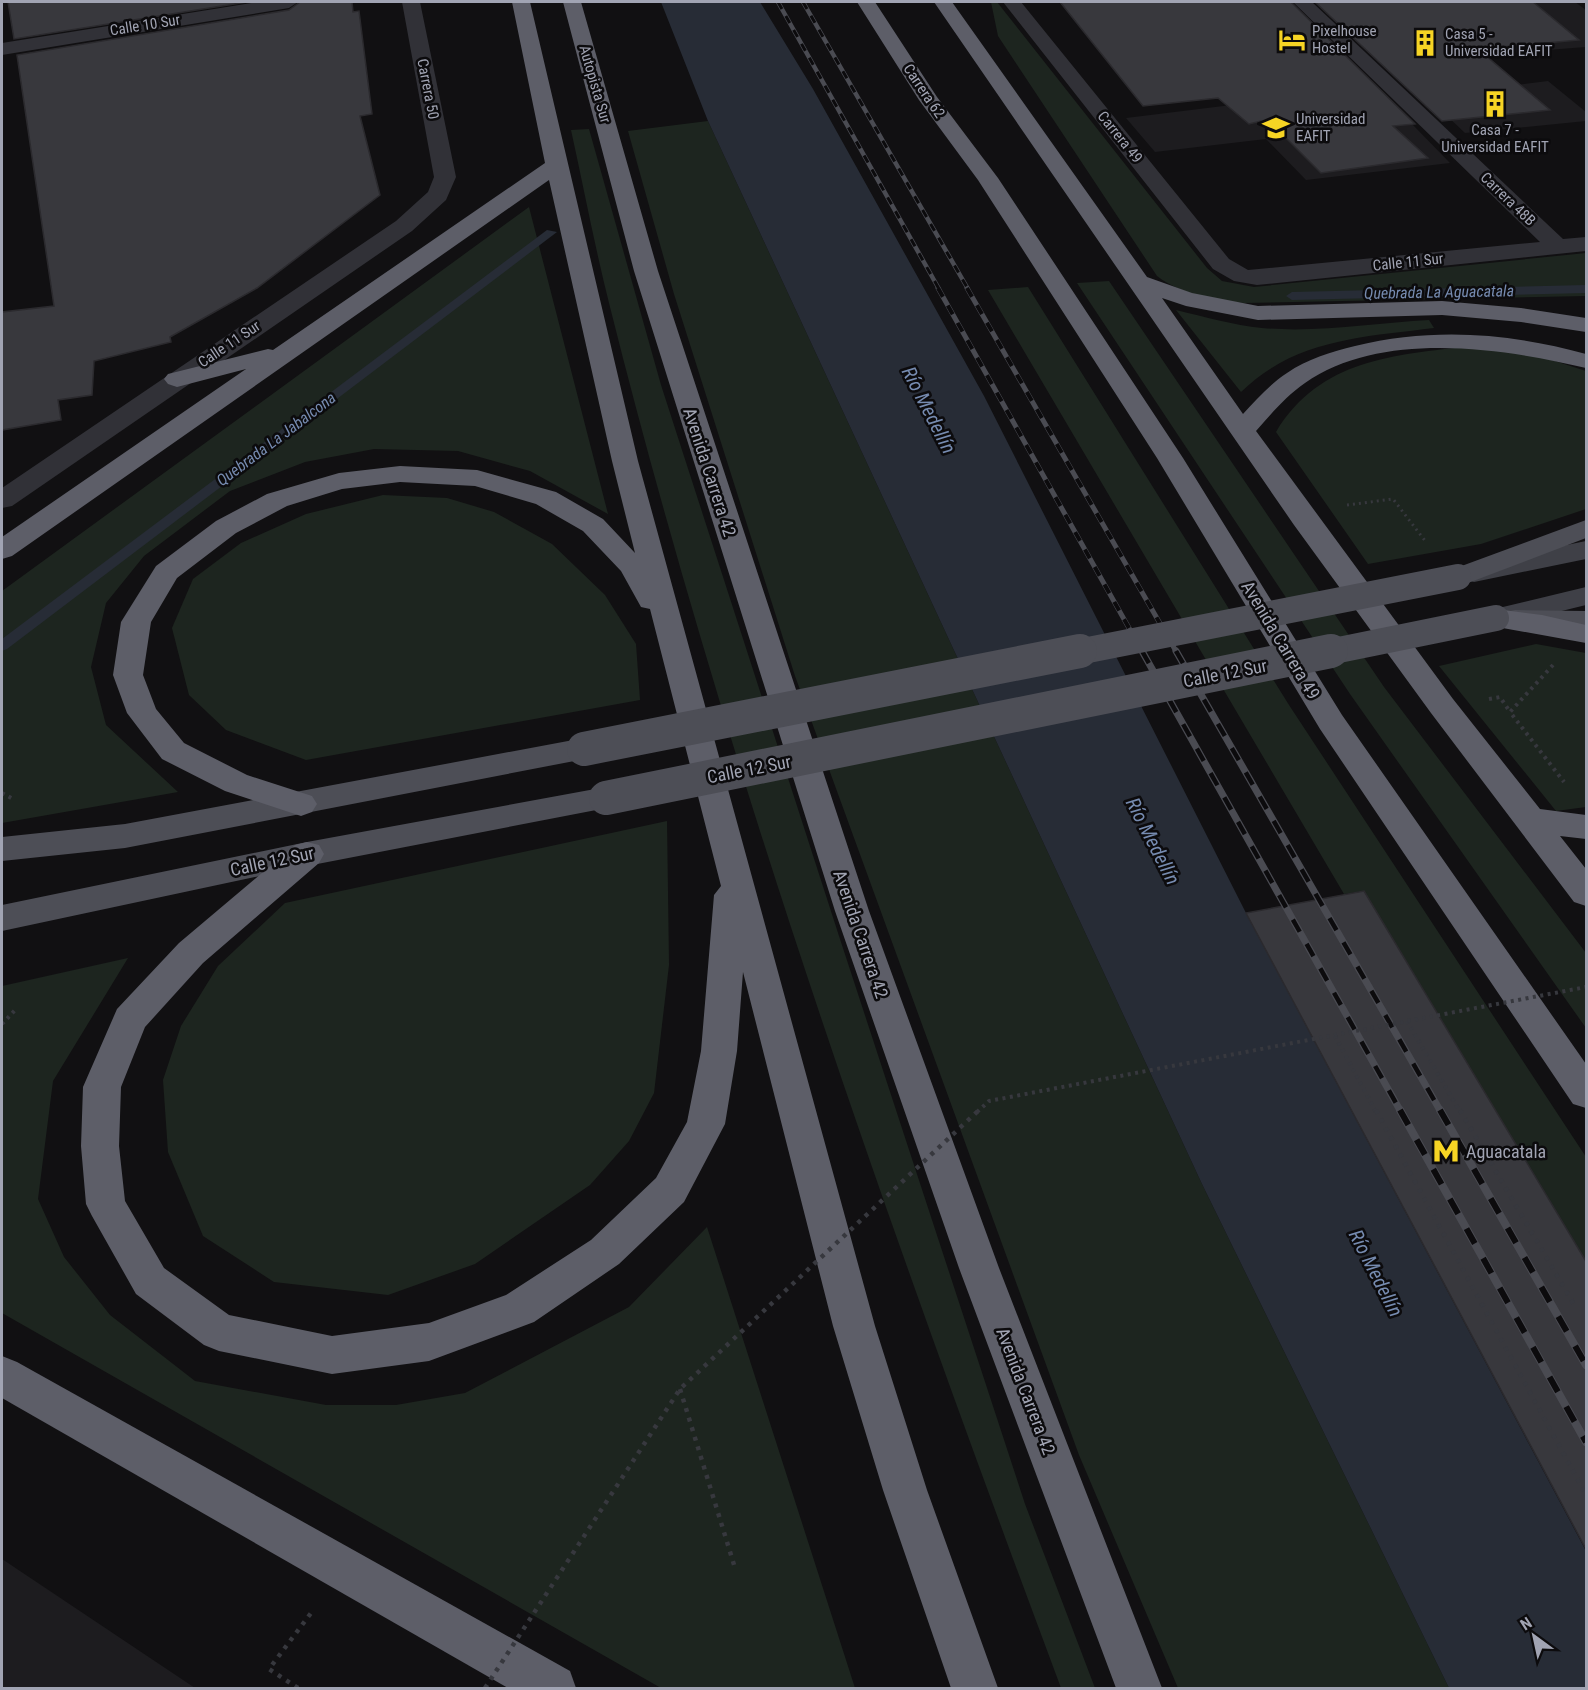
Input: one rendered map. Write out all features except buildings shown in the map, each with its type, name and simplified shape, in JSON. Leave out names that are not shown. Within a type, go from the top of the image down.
[{"type":"highway","points":[[521,2],[555,165],[613,415],[854,1326],[906,1490],[975,1689]]},
{"type":"highway","name":"Autopista Sur","points":[[572,2],[618,167]]},
{"type":"highway","name":"Carrera 62","points":[[866,2],[929,100],[987,178]]},
{"type":"highway","points":[[943,2],[1242,431],[1442,706],[1587,893]]},
{"type":"highway","points":[[967,2],[979,51]]},
{"type":"highway","points":[[2,550],[555,165]]},
{"type":"highway","name":"Avenida Carrera 42","points":[[618,167],[646,271],[852,911],[979,1268],[1139,1689]]},
{"type":"highway","name":"Avenida Carrera 49","points":[[987,178],[1170,458],[1331,722],[1587,1093]]},
{"type":"highway","points":[[1136,281],[1186,299],[1258,313],[1442,308],[1587,308]]},
{"type":"highway","points":[[1442,308],[1521,315],[1587,325]]},
{"type":"highway","points":[[1242,431],[1284,387],[1304,372],[1339,356],[1398,344],[1468,339],[1547,350],[1587,361]]},
{"type":"highway","points":[[177,380],[290,351]]},
{"type":"highway","points":[[301,804],[236,783],[173,751],[142,713],[128,675],[136,622],[166,572],[226,527],[277,500],[339,481],[400,474],[477,478],[546,498],[593,525],[633,567],[671,634]]},
{"type":"highway","points":[[1496,618],[1542,624],[1587,634]]},
{"type":"highway","points":[[1530,819],[1587,827]]},
{"type":"highway","points":[[307,854],[191,954],[130,1019],[102,1087],[100,1146],[106,1204],[150,1281],[219,1332],[332,1355],[429,1342],[520,1308],[605,1252],[670,1190],[706,1124],[719,1051],[733,869]]},
{"type":"highway","points":[[2,1376],[553,1689]]},
{"type":"main road","points":[[2,849],[125,836],[301,804],[1458,577],[1587,528]]},
{"type":"main road","name":"Calle 12 Sur","points":[[2,918],[307,854],[606,798],[1496,618],[1587,620]]},
{"type":"street","name":"Calle 10 Sur","points":[[2,49],[289,2]]},
{"type":"street","name":"Carrera 50","points":[[411,2],[446,177]]},
{"type":"street","name":"Carrera 49","points":[[1012,2],[1221,264],[1230,271]]},
{"type":"street","name":"Carrera 48B","points":[[1302,2],[1558,247]]},
{"type":"street","name":"Calle 11 Sur","points":[[2,501],[404,226],[438,195],[446,177]]},
{"type":"street","name":"Calle 11 Sur","points":[[1230,271],[1257,278],[1587,244]]},
{"type":"street","points":[[1458,577],[1587,550]]},
{"type":"street","name":"Calle 12 Sur","points":[[1496,618],[1587,596]]},
{"type":"path","points":[[1346,506],[1393,499],[1431,549]]},
{"type":"path","points":[[1510,712],[1556,662]]},
{"type":"path","points":[[1486,699],[1500,697],[1566,784]]},
{"type":"path","points":[[2,793],[13,799]]},
{"type":"path","points":[[485,1689],[680,1389],[989,1101],[1587,987]]},
{"type":"path","points":[[2,1024],[16,1009]]},
{"type":"path","points":[[1407,1021],[1576,1308]]},
{"type":"path","points":[[1335,1036],[1587,1495]]},
{"type":"path","points":[[1496,1330],[1587,1495]]},
{"type":"path","points":[[680,1389],[735,1568]]},
{"type":"path","points":[[298,1689],[269,1669],[344,1570]]},
{"type":"shaded area","points":[[991,2],[997,2],[1207,268],[1222,281],[1254,287],[1586,253],[1586,296],[1244,303],[1209,298],[1177,288],[1157,276],[998,36]]},
{"type":"shaded area","points":[[1456,2],[1575,2],[1586,10],[1586,47],[1395,62],[1475,21]]},
{"type":"shaded area","points":[[1548,81],[1586,112],[1586,121],[1465,133],[1426,96]]},
{"type":"shaded area","name":"Universidad EAFIT","points":[[1376,87],[1450,163],[1306,180],[1266,139],[1155,152],[1126,118]]},
{"type":"shaded area","points":[[708,121],[1202,1184],[1449,1688],[1178,1688],[1079,1455],[795,676],[674,294],[628,131]]},
{"type":"shaded area","points":[[589,129],[661,385],[839,936],[1025,1504],[1095,1688],[1061,1688],[936,1347],[816,1004],[706,657],[656,483],[594,241],[571,130]]},
{"type":"shaded area","points":[[529,207],[608,514],[530,471],[458,451],[374,449],[305,462],[230,491],[144,556],[106,603],[91,667],[106,725],[178,792],[2,823],[2,591]]},
{"type":"shaded area","points":[[1109,281],[1384,687],[1586,953],[1586,1028],[1350,694],[1077,283]]},
{"type":"shaded area","points":[[1028,287],[1289,705],[1586,1157],[1586,1263],[1364,891],[1344,894],[988,290]]},
{"type":"shaded area","points":[[1176,310],[1262,328],[1325,328],[1429,320],[1434,328],[1331,343],[1284,361],[1262,374],[1241,392]]},
{"type":"shaded area","points":[[1471,346],[1536,355],[1586,371],[1586,509],[1481,544],[1368,564],[1276,432],[1294,408],[1314,389],[1337,375],[1387,358]]},
{"type":"shaded area","points":[[383,495],[447,498],[494,512],[552,544],[605,595],[636,644],[640,700],[306,760],[226,730],[189,695],[172,628],[193,579],[241,543],[306,514]]},
{"type":"shaded area","points":[[1536,644],[1586,653],[1586,807],[1556,811],[1439,666]]},
{"type":"shaded area","points":[[667,821],[669,965],[654,1093],[629,1141],[590,1185],[475,1264],[388,1295],[274,1282],[203,1236],[168,1152],[163,1080],[181,1026],[218,966],[285,903]]},
{"type":"shaded area","points":[[128,958],[53,1081],[38,1199],[64,1257],[110,1315],[195,1381],[326,1405],[396,1405],[465,1393],[629,1307],[707,1227],[855,1688],[661,1688],[2,1313],[2,986]]},
{"type":"shaded area","points":[[2,1559],[195,1688],[2,1688]]},
{"type":"water","name":"Río Medellín","points":[[661,2],[760,2],[813,89],[984,396],[1246,913],[1586,1551],[1586,1688],[1449,1688],[1202,1184],[708,121]]},
{"type":"waterway","name":"Quebrada La Jabalcona","points":[[2,646],[551,232]]},
{"type":"waterway","name":"Quebrada La Aguacatala","points":[[1292,296],[1586,289]]},
{"type":"railway","points":[[778,2],[939,289]]},
{"type":"railway","points":[[803,2],[968,289]]},
{"type":"railway","points":[[938,288],[1143,653]]},
{"type":"railway","points":[[967,288],[1177,653]]},
{"type":"railway","points":[[1142,651],[1401,1112]]},
{"type":"railway","points":[[1176,651],[1441,1112]]},
{"type":"railway","points":[[1400,1110],[1586,1442]]},
{"type":"railway","points":[[1440,1110],[1586,1365]]},
{"type":"place","name":"Pixelhouse Hostel","points":[[1292,40]]},
{"type":"place","name":"Casa 5 - Universidad EAFIT","points":[[1425,43]]},
{"type":"place","name":"Casa 7 - Universidad EAFIT","points":[[1495,104]]},
{"type":"place","name":"Universidad EAFIT","points":[[1276,128]]},
{"type":"place","name":"Aguacatala","points":[[1446,1151]]}]
